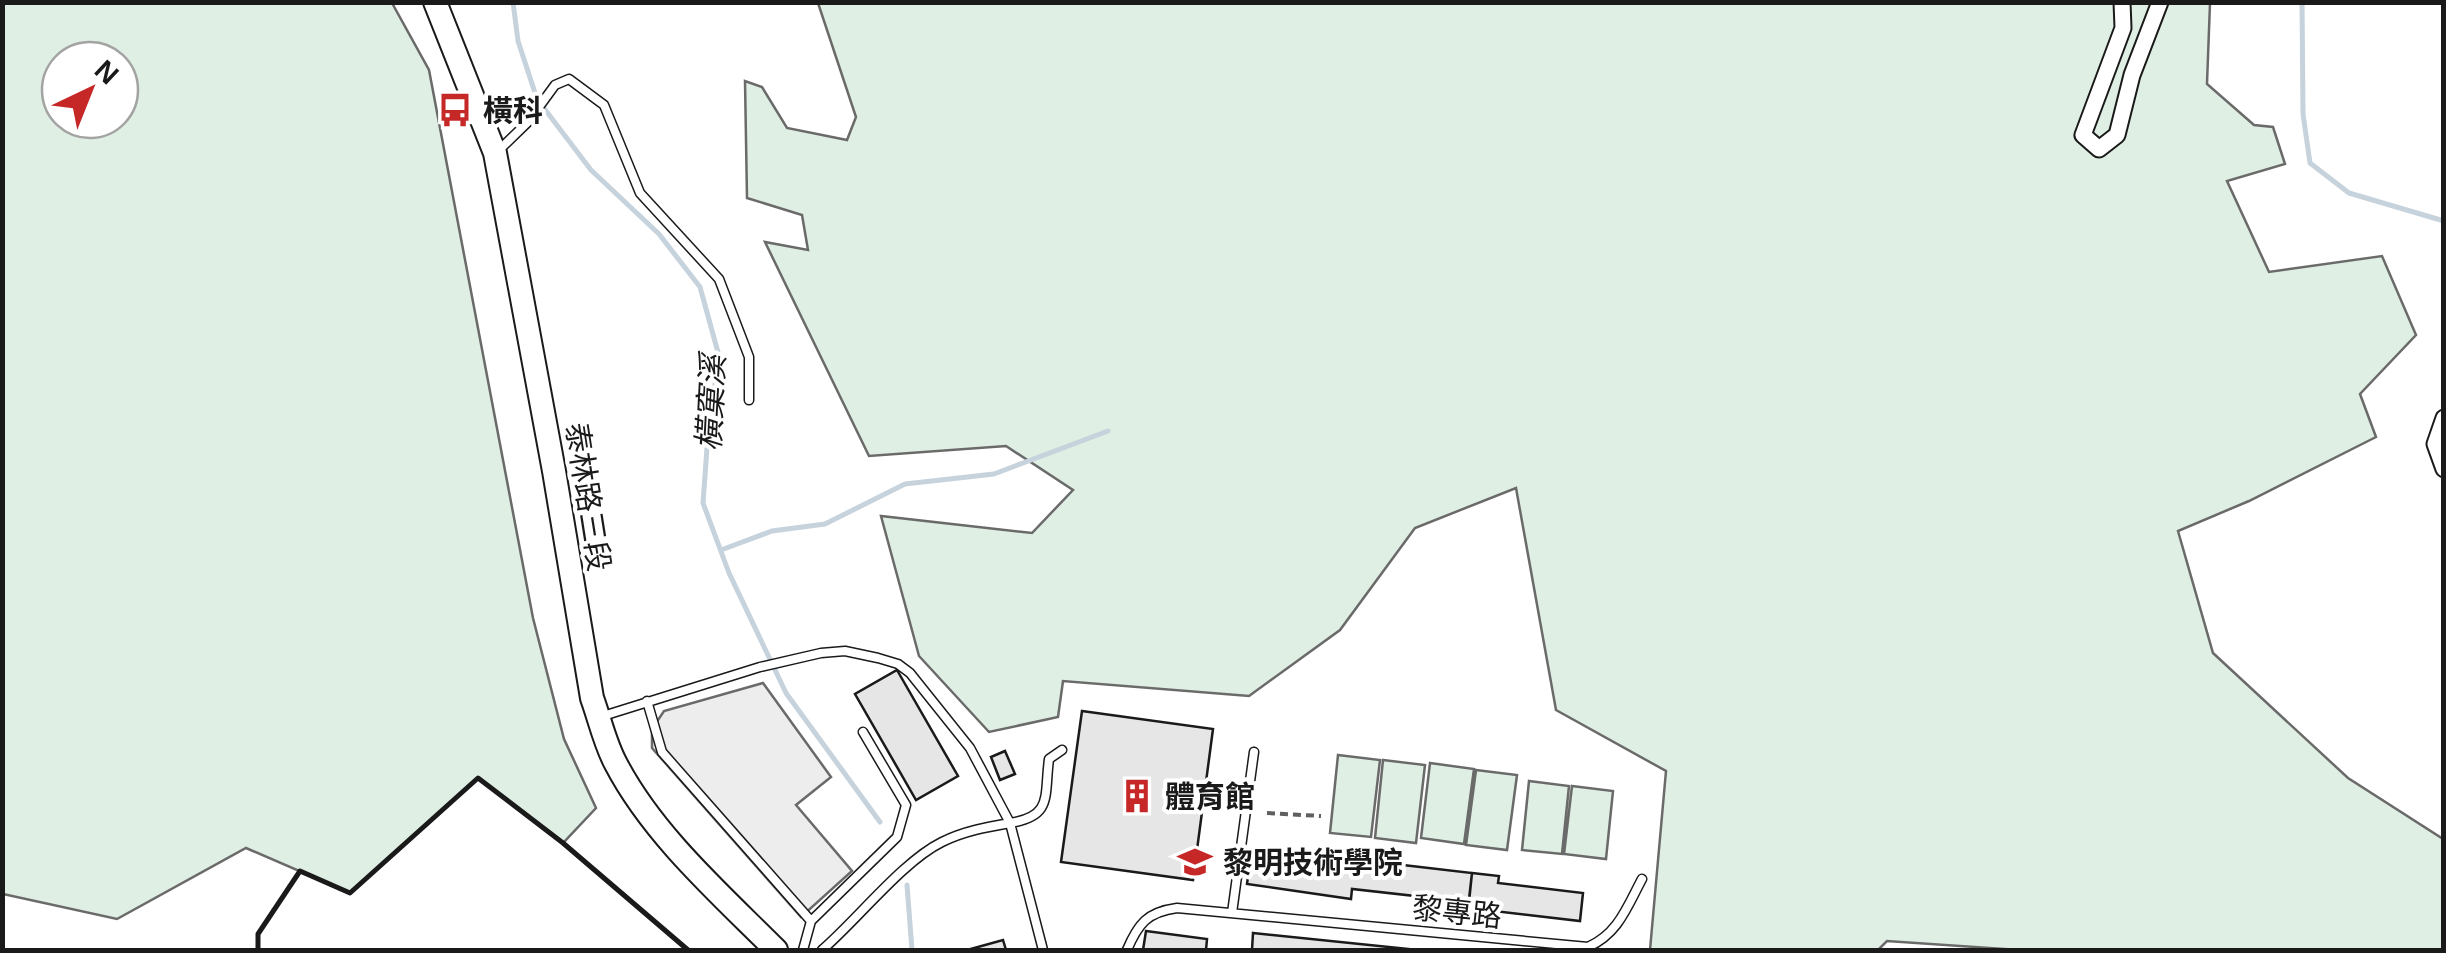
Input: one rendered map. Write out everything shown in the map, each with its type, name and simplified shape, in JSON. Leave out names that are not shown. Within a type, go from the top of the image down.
[{"type":"main road","name":"泰林路三段","points":[[435,2],[495,154],[589,682],[599,717],[616,763],[658,826],[776,950]]},
{"type":"street","points":[[2122,2],[2123,28],[2083,135],[2100,148],[2118,134],[2132,74],[2160,2]]},
{"type":"street","points":[[2444,418],[2435,444],[2444,468]]},
{"type":"lane","points":[[495,154],[528,122],[555,85],[569,79],[604,104],[640,194],[718,279],[749,357],[749,400]]},
{"type":"lane","points":[[599,717],[796,658],[846,651],[898,664],[970,748],[1010,824],[1043,950]]},
{"type":"lane","points":[[647,701],[662,752],[811,921]]},
{"type":"lane","points":[[803,950],[811,921],[897,837],[905,816],[906,805],[863,732]]},
{"type":"lane","points":[[822,950],[911,862],[941,842],[977,828],[1031,820],[1039,815],[1049,759],[1062,750]]},
{"type":"lane","points":[[1232,913],[1254,752]]},
{"type":"lane","name":"黎專路","points":[[1127,950],[1145,917],[1158,910],[1177,908],[1588,948],[1606,940],[1618,926],[1642,879]]},
{"type":"path","points":[[1268,813],[1321,816]]},
{"type":"green space","points":[[3,2],[392,3],[429,70],[533,618],[564,739],[596,808],[563,843],[478,778],[350,893],[246,848],[117,919],[3,894]]},
{"type":"green space","points":[[818,3],[2210,3],[2207,84],[2254,125],[2273,127],[2285,164],[2227,181],[2269,272],[2382,256],[2416,335],[2360,394],[2376,437],[2249,501],[2178,531],[2213,653],[2348,778],[2443,839],[2443,950],[2019,950],[1887,941],[1878,950],[1650,950],[1666,771],[1556,710],[1516,488],[1415,528],[1340,630],[1249,696],[1063,681],[1058,717],[989,732],[919,656],[881,516],[1032,533],[1073,490],[1006,446],[869,456],[765,242],[808,250],[802,215],[747,198],[745,81],[762,87],[787,128],[847,140],[856,117]]},
{"type":"green space","points":[[1338,755],[1380,760],[1371,837],[1330,833]]},
{"type":"green space","points":[[1383,760],[1425,765],[1416,843],[1375,838]]},
{"type":"green space","points":[[1430,763],[1474,769],[1464,844],[1421,838]]},
{"type":"green space","points":[[1476,770],[1517,775],[1507,850],[1466,845]]},
{"type":"green space","points":[[1529,781],[1569,786],[1562,854],[1522,850]]},
{"type":"green space","points":[[1572,786],[1613,791],[1606,859],[1564,854]]},
{"type":"shaded area","points":[[763,683],[831,777],[796,805],[852,871],[801,917],[652,748],[652,729],[664,711]]},
{"type":"building","points":[[897,670],[958,776],[916,800],[855,694]]},
{"type":"building","name":"體育館","points":[[1082,711],[1213,729],[1193,880],[1061,862]]},
{"type":"building","points":[[1005,751],[1015,774],[1000,780],[991,757]]},
{"type":"building","points":[[1251,854],[1333,864],[1334,857],[1472,873],[1469,902],[1352,889],[1351,899],[1247,884]]},
{"type":"building","points":[[1472,873],[1499,876],[1498,883],[1583,893],[1580,921],[1468,908]]},
{"type":"building","points":[[1146,931],[1207,939],[1206,950],[1143,950]]},
{"type":"building","points":[[1253,933],[1418,950],[1252,950]]},
{"type":"building","points":[[1003,940],[1006,950],[967,950]]},
{"type":"waterway","name":"橫窠溪","points":[[513,2],[518,41],[537,99],[591,170],[659,234],[700,287],[719,356],[703,503],[729,573],[786,693],[880,822]]},
{"type":"waterway","points":[[2302,2],[2303,114],[2310,163],[2349,193],[2444,221]]},
{"type":"waterway","points":[[721,550],[772,531],[825,524],[905,484],[994,474],[1108,431]]},
{"type":"waterway","name":"橫窠溪","points":[[907,885],[912,950]]},
{"type":"wall","points":[[258,950],[258,934],[300,871],[350,893],[478,778],[563,843],[688,950]]},
{"type":"place","name":"橫科","points":[[455,110]]},
{"type":"place","name":"體育館","points":[[1137,796]]},
{"type":"place","name":"黎明技術學院","points":[[1195,862]]}]
